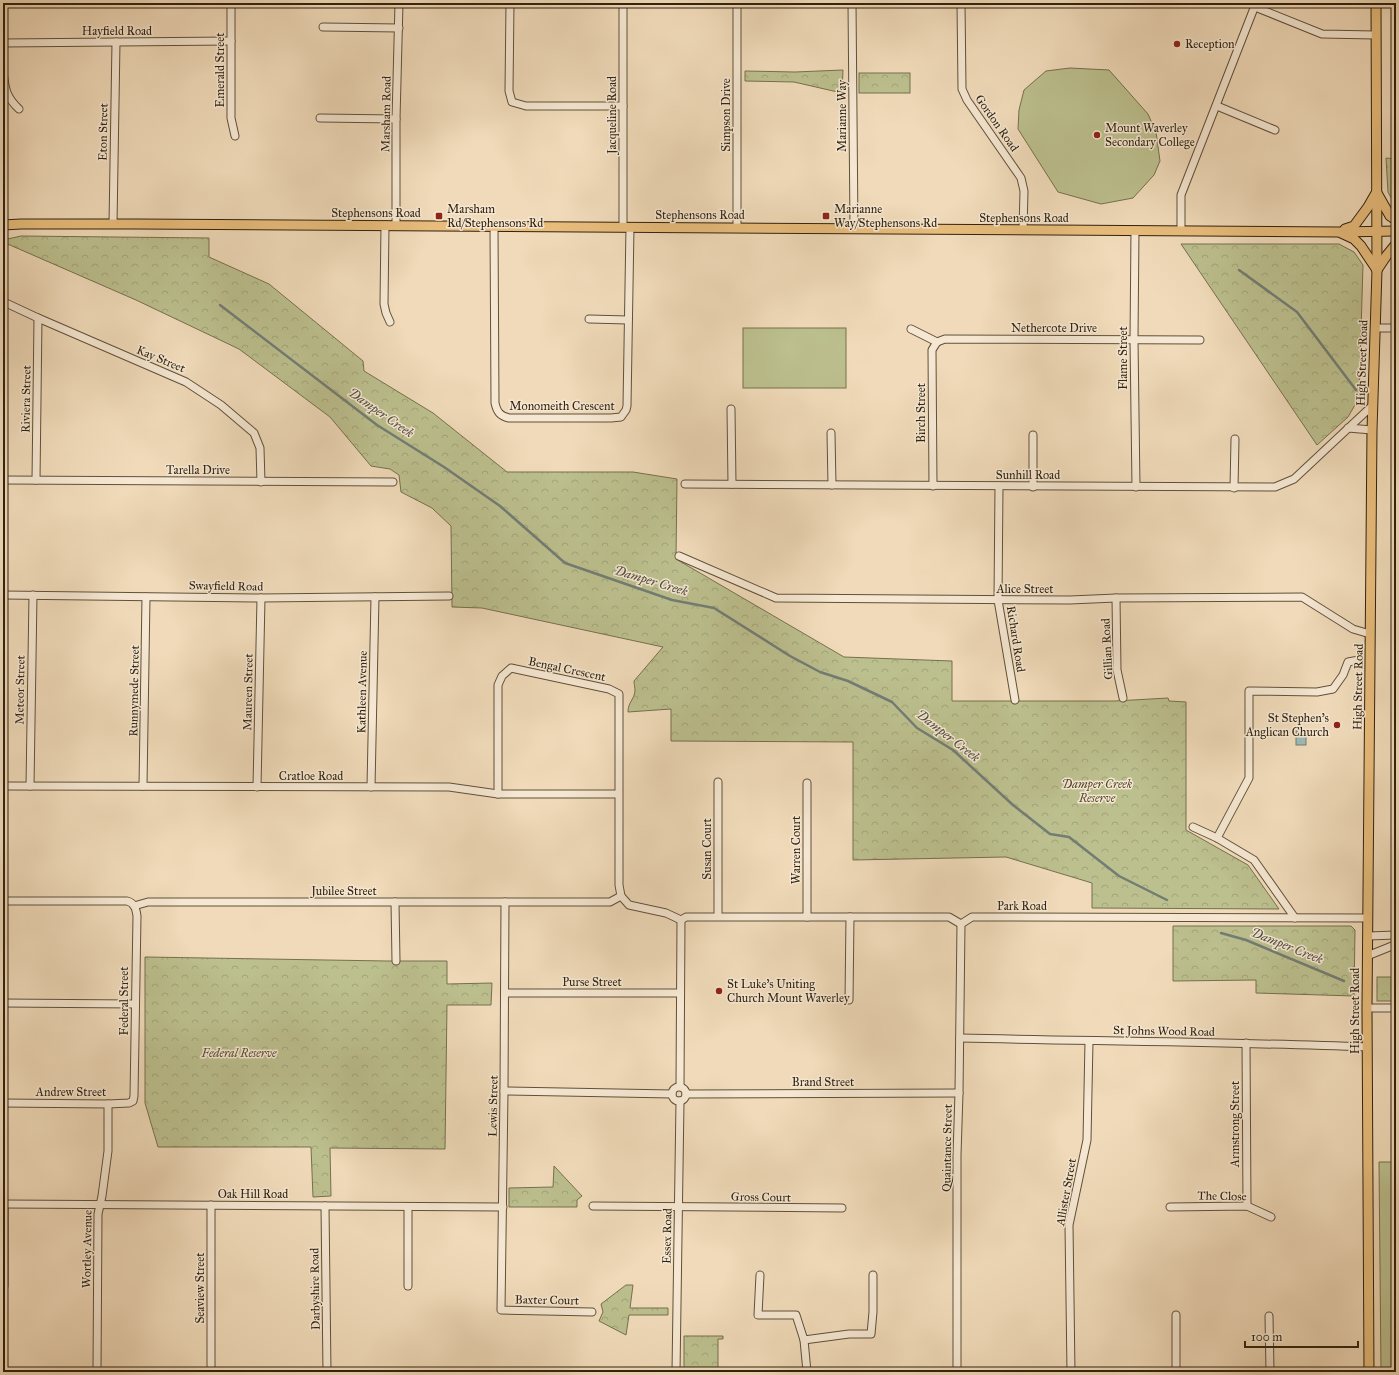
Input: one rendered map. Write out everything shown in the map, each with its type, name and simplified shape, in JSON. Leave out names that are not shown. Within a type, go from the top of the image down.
[{"type":"main road","name":"High Street Road","points":[[1369,1372],[1367,956],[1372,430],[1377,270],[1376,3]]},
{"type":"main road","points":[[1376,192],[1390,216],[1396,220]]},
{"type":"main road","points":[[1339,232],[1354,226],[1368,207],[1376,192]]},
{"type":"main road","name":"Stephensons Road","points":[[3,226],[21,224],[396,225],[1339,232],[1396,231]]},
{"type":"main road","points":[[1339,232],[1354,239],[1361,246],[1377,270],[1396,244]]},
{"type":"street","name":"Emerald Street","points":[[231,3],[231,118],[235,136]]},
{"type":"street","name":"Marsham Road","points":[[396,225],[396,119],[399,3]]},
{"type":"street","points":[[510,3],[509,91],[512,102],[526,106],[623,106]]},
{"type":"street","name":"Jacqueline Road","points":[[623,3],[623,106],[626,227]]},
{"type":"street","name":"Simpson Drive","points":[[737,3],[737,228]]},
{"type":"street","name":"Marianne Way","points":[[852,3],[854,228]]},
{"type":"street","name":"Gordon Road","points":[[961,3],[962,89],[967,100],[1021,178],[1024,191],[1023,230]]},
{"type":"street","points":[[1181,231],[1181,194],[1256,5],[1322,34],[1375,35]]},
{"type":"street","points":[[323,27],[399,28]]},
{"type":"street","name":"Eton Street","points":[[113,224],[116,42]]},
{"type":"street","name":"Hayfield Road","points":[[3,43],[231,42]]},
{"type":"street","points":[[3,71],[4,86],[7,95],[19,110]]},
{"type":"street","points":[[1217,106],[1275,130]]},
{"type":"street","points":[[320,118],[396,119]]},
{"type":"street","points":[[385,225],[384,304],[390,322]]},
{"type":"street","name":"Monomeith Crescent","points":[[494,226],[495,403],[496,409],[500,414],[509,418],[611,418],[620,417],[626,410],[628,320],[626,227]]},
{"type":"street","name":"Flame Street","points":[[1135,230],[1134,340],[1136,486]]},
{"type":"street","name":"Kay Street","points":[[3,304],[6,303],[186,382],[221,405],[254,433],[260,448],[261,482]]},
{"type":"street","name":"Riviera Street","points":[[36,480],[38,318]]},
{"type":"street","points":[[589,319],[628,320]]},
{"type":"street","points":[[1375,328],[1396,328]]},
{"type":"street","points":[[911,329],[937,342]]},
{"type":"street","name":"Nethercote Drive","points":[[937,342],[945,339],[1200,340]]},
{"type":"street","name":"Birch Street","points":[[933,486],[932,350],[937,342]]},
{"type":"street","name":"Sunhill Road","points":[[685,484],[1136,486],[1234,488],[1276,487],[1294,479],[1373,405]]},
{"type":"street","points":[[731,410],[732,484]]},
{"type":"street","points":[[1348,428],[1372,430]]},
{"type":"street","points":[[831,433],[832,485]]},
{"type":"street","points":[[1033,435],[1033,486]]},
{"type":"street","points":[[1234,488],[1235,439]]},
{"type":"street","name":"Tarella Drive","points":[[3,480],[393,482]]},
{"type":"street","name":"Richard Road","points":[[1000,486],[998,600],[1015,700]]},
{"type":"street","name":"Alice Street","points":[[679,556],[776,598],[1070,600],[1116,598],[1302,597],[1353,629],[1370,634]]},
{"type":"street","name":"Swayfield Road","points":[[3,595],[261,598],[449,596]]},
{"type":"street","name":"Meteor Street","points":[[30,786],[33,595]]},
{"type":"street","name":"Runnymede Street","points":[[143,786],[146,596]]},
{"type":"street","name":"Kathleen Avenue","points":[[371,787],[375,597]]},
{"type":"street","name":"Maureen Street","points":[[257,787],[261,598]]},
{"type":"street","name":"Gillian Road","points":[[1116,598],[1117,670],[1123,698]]},
{"type":"street","points":[[1217,838],[1249,778],[1248,690],[1317,692],[1333,688],[1343,675],[1348,662],[1358,660]]},
{"type":"street","name":"Bengal Crescent","points":[[498,794],[498,685],[502,676],[511,668],[609,690],[619,694],[618,794],[619,885],[621,896]]},
{"type":"street","name":"Susan Court","points":[[718,782],[718,916]]},
{"type":"street","name":"Warren Court","points":[[807,783],[807,916]]},
{"type":"street","name":"Cratloe Road","points":[[3,786],[449,787],[498,794],[618,794]]},
{"type":"street","points":[[1193,827],[1217,838],[1254,860],[1295,918]]},
{"type":"street","points":[[621,896],[629,905],[666,912],[681,920]]},
{"type":"street","name":"Jubilee Street","points":[[3,901],[127,902],[134,906],[148,902],[610,902],[621,896]]},
{"type":"street","points":[[395,902],[396,961]]},
{"type":"street","name":"Lewis Street","points":[[501,1310],[505,902]]},
{"type":"street","name":"Federal Street","points":[[134,906],[137,916],[134,1096]]},
{"type":"street","points":[[681,920],[686,916],[949,917],[961,924]]},
{"type":"street","points":[[850,917],[850,1000]]},
{"type":"street","name":"Park Road","points":[[961,924],[972,917],[1368,918]]},
{"type":"street","points":[[680,1086],[681,920]]},
{"type":"street","name":"Quaintance Street","points":[[958,1372],[957,1155],[961,924]]},
{"type":"street","points":[[1368,936],[1396,935]]},
{"type":"street","points":[[1367,956],[1396,943]]},
{"type":"street","name":"Purse Street","points":[[505,993],[680,993]]},
{"type":"street","points":[[3,1003],[135,1004]]},
{"type":"street","points":[[1367,1008],[1396,1008]]},
{"type":"street","name":"St Johns Wood Road","points":[[960,1038],[1246,1043],[1367,1047]]},
{"type":"street","name":"Allister Street","points":[[1071,1372],[1069,1224],[1087,1140],[1089,1041]]},
{"type":"street","name":"Armstrong Street","points":[[1246,1043],[1247,1206]]},
{"type":"street","points":[[672,1094],[675,1088],[680,1086]]},
{"type":"street","points":[[672,1094],[674,1099],[680,1101],[684,1100],[686,1094],[685,1089],[680,1086]]},
{"type":"street","points":[[504,1091],[672,1094]]},
{"type":"street","name":"Brand Street","points":[[686,1094],[959,1093]]},
{"type":"street","name":"Andrew Street","points":[[3,1103],[129,1103],[133,1101],[134,1096]]},
{"type":"street","name":"Essex Road","points":[[676,1372],[680,1101]]},
{"type":"street","name":"Wortley Avenue","points":[[97,1372],[98,1214],[108,1151],[108,1104]]},
{"type":"street","points":[[3,1204],[4,1286]]},
{"type":"street","name":"Oak Hill Road","points":[[3,1204],[503,1207]]},
{"type":"street","name":"Seaview Street","points":[[211,1205],[211,1372]]},
{"type":"street","name":"Darbyshire Road","points":[[325,1206],[327,1372]]},
{"type":"street","name":"Gross Court","points":[[593,1206],[842,1208]]},
{"type":"street","name":"The Close","points":[[1170,1207],[1247,1206],[1272,1217]]},
{"type":"street","points":[[408,1207],[408,1286]]},
{"type":"street","points":[[760,1275],[758,1315],[796,1315],[804,1340],[807,1372]]},
{"type":"street","points":[[804,1340],[849,1334],[871,1334],[873,1312],[873,1275]]},
{"type":"street","name":"Baxter Court","points":[[501,1310],[592,1312]]},
{"type":"street","points":[[1176,1315],[1176,1372]]},
{"type":"street","points":[[1269,1316],[1270,1372]]},
{"type":"green space","points":[[1070,68],[1109,70],[1148,114],[1156,132],[1160,161],[1154,175],[1133,198],[1101,204],[1058,192],[1018,129],[1019,110],[1024,90],[1046,71]]},
{"type":"green space","points":[[843,70],[842,93],[794,82],[745,81],[745,71],[795,72]]},
{"type":"green space","points":[[859,73],[910,73],[910,93],[859,93]]},
{"type":"green space","points":[[1386,158],[1396,159],[1396,207],[1388,192]]},
{"type":"green space","name":"Damper Creek Reserve","points":[[21,236],[209,238],[209,257],[269,284],[363,361],[364,371],[433,413],[507,472],[633,472],[677,479],[676,559],[844,657],[952,661],[952,701],[1115,701],[1168,698],[1169,701],[1186,702],[1186,830],[1248,865],[1279,909],[1092,908],[1092,883],[1006,857],[853,860],[853,742],[671,741],[671,709],[628,712],[635,690],[634,681],[663,647],[482,608],[452,607],[451,526],[432,508],[401,492],[399,475],[390,469],[371,466],[330,417],[239,349],[136,300],[3,242],[3,240]]},
{"type":"green space","points":[[1181,244],[1339,244],[1354,252],[1363,265],[1359,398],[1348,417],[1317,445]]},
{"type":"green space","points":[[743,328],[846,328],[846,388],[743,388]]},
{"type":"green space","points":[[1173,926],[1351,926],[1355,930],[1354,996],[1256,993],[1256,980],[1173,981]]},
{"type":"green space","name":"Federal Reserve","points":[[145,957],[447,961],[447,984],[492,983],[491,1005],[447,1005],[445,1149],[330,1148],[331,1196],[313,1197],[311,1147],[158,1147],[145,1103]]},
{"type":"green space","points":[[1377,977],[1396,977],[1396,1001],[1377,1001]]},
{"type":"green space","points":[[1379,1162],[1396,1162],[1396,1372],[1381,1372]]},
{"type":"green space","points":[[554,1166],[582,1196],[577,1200],[577,1207],[509,1207],[509,1188],[553,1187]]},
{"type":"green space","points":[[626,1285],[633,1285],[630,1308],[668,1308],[668,1315],[629,1315],[626,1335],[599,1321],[603,1312],[601,1304]]},
{"type":"green space","points":[[684,1336],[723,1336],[723,1339],[718,1339],[718,1372],[684,1372]]},
{"type":"water","points":[[1296,731],[1306,731],[1306,745],[1296,745]]},
{"type":"waterway","points":[[1239,270],[1297,312],[1356,390]]},
{"type":"waterway","name":"Damper Creek","points":[[220,305],[377,425],[444,467],[500,506],[565,563],[672,600],[714,608],[790,656],[820,672],[848,681],[892,702],[917,728],[953,750],[1013,805],[1050,834],[1069,837],[1119,876],[1167,900]]},
{"type":"waterway","name":"Damper Creek","points":[[1221,933],[1246,940],[1344,981]]},
{"type":"place","name":"Reception","points":[[1177,44]]},
{"type":"place","name":"Mount Waverley Secondary College","points":[[1097,135]]},
{"type":"place","name":"Marsham Rd/Stephensons Rd","points":[[439,216]]},
{"type":"place","name":"Marianne Way/Stephensons Rd","points":[[826,216]]},
{"type":"place","name":"St Stephen's Anglican Church","points":[[1337,725]]},
{"type":"place","name":"St Luke's Uniting Church Mount Waverley","points":[[719,991]]}]
